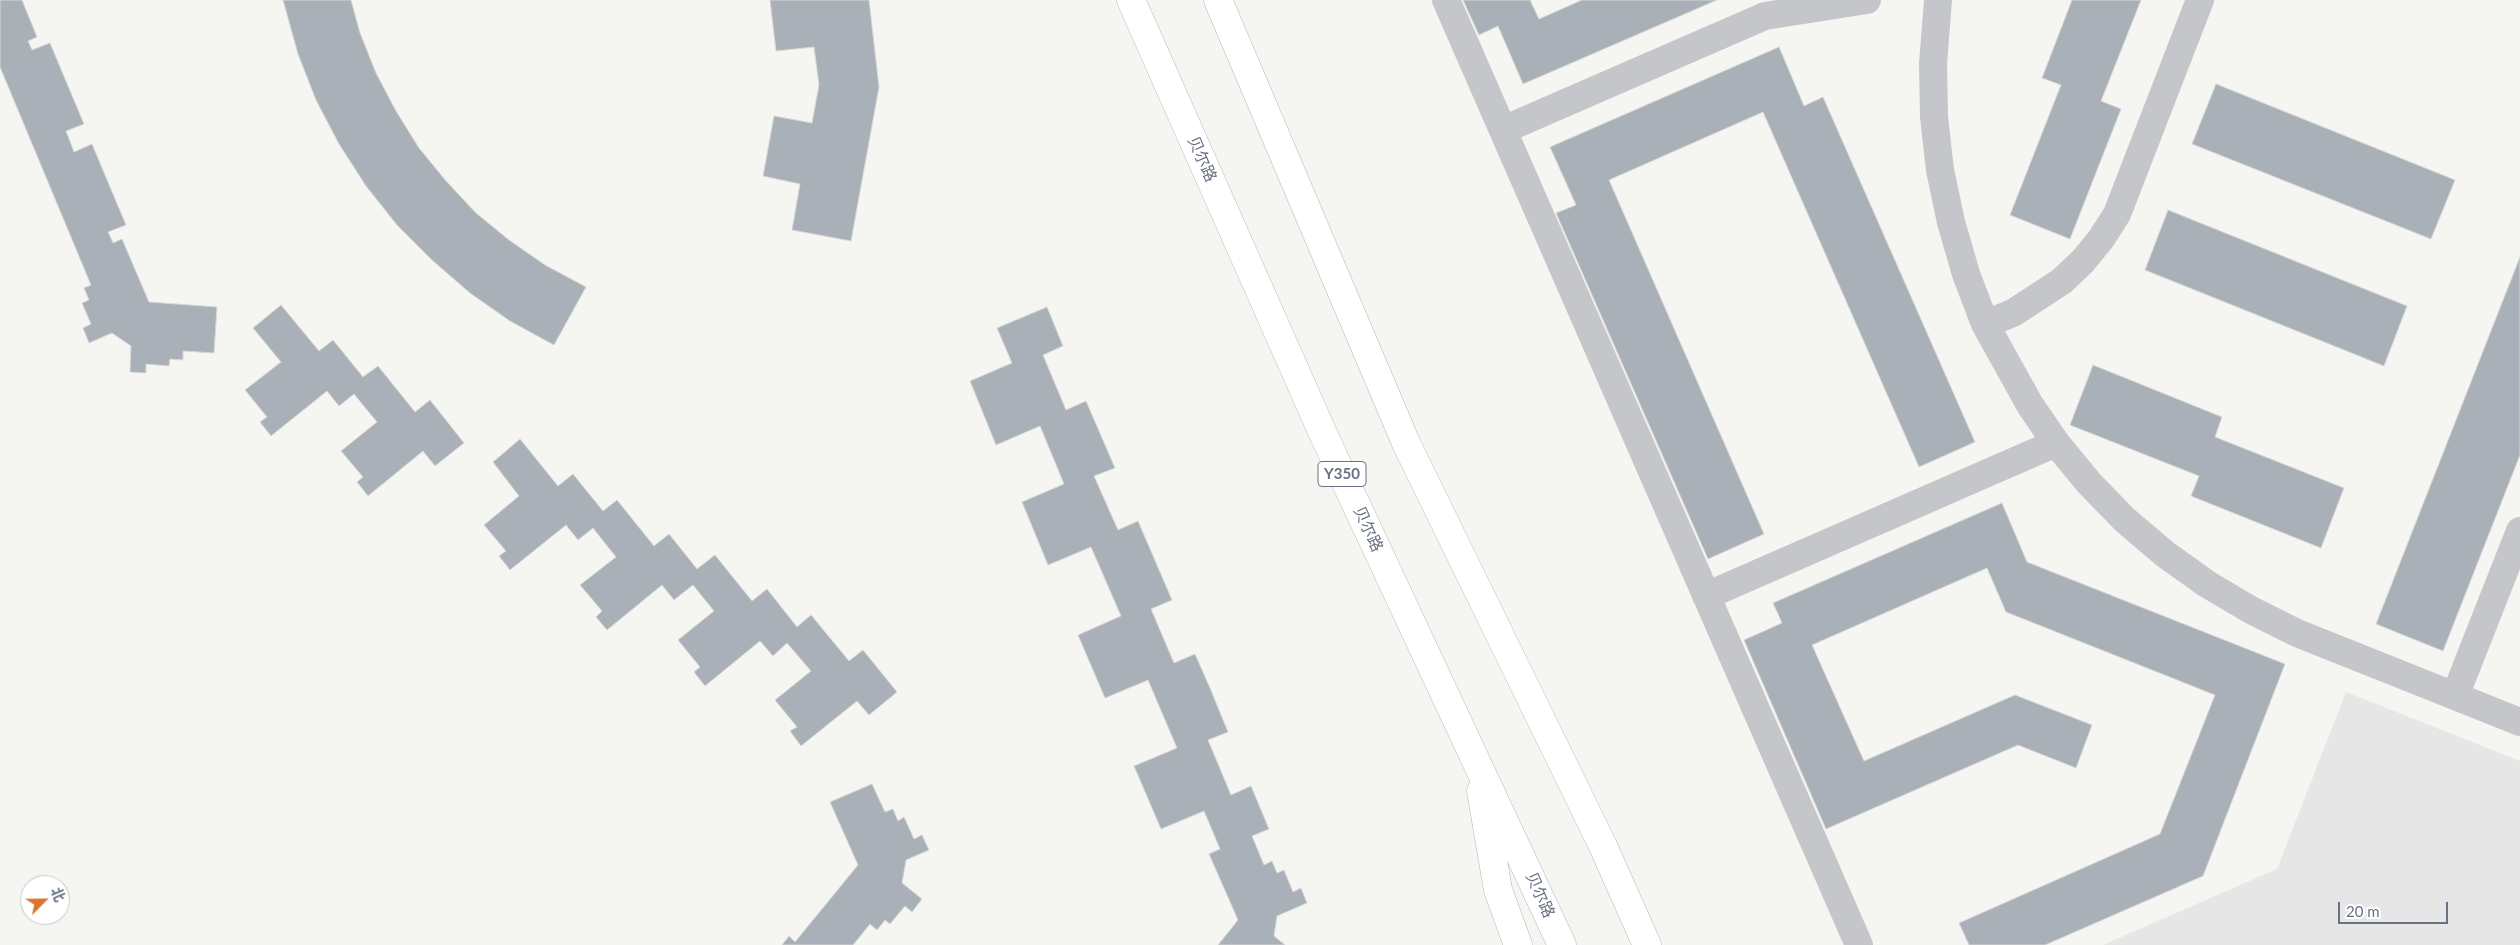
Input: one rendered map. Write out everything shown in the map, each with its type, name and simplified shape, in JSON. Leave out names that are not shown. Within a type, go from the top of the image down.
[{"type":"main road","name":"贝尔路","points":[[1131,0],[1325,438],[1562,945]]},
{"type":"main road","points":[[1218,0],[1406,443],[1604,846],[1647,945]]},
{"type":"main road","points":[[1475,757],[1498,890],[1518,945]]},
{"type":"street","points":[[1446,0],[1859,945]]},
{"type":"street","points":[[1503,130],[1765,16],[1866,0]]},
{"type":"street","points":[[1938,0],[1933,64],[1934,117],[1940,170],[1958,248],[1985,324],[2030,405],[2056,443],[2089,483],[2125,520],[2165,554],[2206,584],[2251,610],[2297,633],[2520,722]]},
{"type":"street","points":[[1985,324],[2013,312],[2062,281],[2083,261],[2101,239],[2117,214],[2200,0]]},
{"type":"street","points":[[1706,596],[2056,443]]},
{"type":"street","points":[[2455,696],[2520,531]]},
{"type":"shaded area","points":[[2346,692],[2520,761],[2520,945],[2103,945],[2277,869]]},
{"type":"building","points":[[0,0],[22,0],[37,37],[28,41],[32,50],[50,43],[84,124],[66,131],[74,152],[92,144],[126,225],[108,232],[113,243],[122,239],[149,302],[217,307],[214,353],[183,351],[183,360],[170,359],[169,366],[146,364],[146,373],[130,372],[131,346],[112,333],[89,343],[83,328],[91,324],[82,303],[89,300],[84,288],[91,285],[0,67]]},
{"type":"building","points":[[283,0],[351,0],[360,33],[376,73],[396,111],[419,148],[446,181],[476,213],[509,240],[545,265],[586,287],[554,345],[510,321],[470,293],[432,260],[397,225],[366,186],[339,144],[316,100],[298,54]]},
{"type":"building","points":[[770,0],[869,0],[879,87],[851,241],[792,230],[800,184],[763,176],[774,116],[812,123],[819,85],[814,47],[776,51]]},
{"type":"building","points":[[1463,0],[1530,0],[1539,19],[1582,0],[1717,0],[1523,84],[1498,26],[1479,35]]},
{"type":"building","points":[[2072,0],[2141,0],[2101,101],[2121,109],[2070,239],[2010,215],[2061,85],[2042,78]]},
{"type":"building","points":[[1779,47],[1804,106],[1823,97],[1975,442],[1919,467],[1763,112],[1609,180],[1764,534],[1708,559],[1556,213],[1576,205],[1550,147]]},
{"type":"building","points":[[2216,84],[2455,180],[2431,239],[2192,144]]},
{"type":"building","points":[[2168,210],[2407,306],[2384,366],[2145,270]]},
{"type":"building","points":[[2520,257],[2520,455],[2443,651],[2376,624]]},
{"type":"building","points":[[281,305],[319,351],[333,340],[363,377],[378,366],[415,412],[430,400],[464,443],[435,466],[423,451],[368,496],[357,482],[363,477],[341,451],[377,422],[354,394],[339,406],[327,391],[271,436],[260,422],[267,417],[245,390],[281,362],[253,328]]},
{"type":"building","points":[[1047,307],[1063,346],[1043,355],[1066,410],[1086,401],[1115,468],[1094,476],[1118,530],[1138,521],[1172,600],[1151,609],[1174,663],[1195,654],[1210,688],[1228,732],[1208,740],[1231,795],[1251,786],[1269,829],[1252,836],[1264,865],[1272,861],[1277,873],[1284,870],[1293,892],[1301,888],[1307,903],[1277,916],[1274,936],[1285,945],[1218,945],[1238,920],[1209,854],[1220,849],[1204,811],[1161,829],[1134,766],[1177,748],[1148,680],[1105,698],[1078,635],[1121,616],[1091,547],[1048,565],[1022,502],[1064,484],[1040,426],[996,445],[970,381],[1012,363],[997,328]]},
{"type":"building","points":[[2093,365],[2222,417],[2215,437],[2344,488],[2321,548],[2191,496],[2199,476],[2070,425]]},
{"type":"building","points":[[520,439],[558,486],[573,474],[603,511],[617,500],[654,546],[669,534],[697,569],[715,555],[752,601],[767,589],[797,627],[811,615],[849,661],[863,650],[897,692],[869,715],[857,701],[801,746],[790,731],[797,727],[775,700],[811,671],[787,643],[773,656],[760,641],[705,686],[694,672],[700,667],[678,640],[714,611],[693,585],[674,600],[662,585],[607,630],[596,617],[602,611],[580,585],[616,557],[593,528],[578,540],[566,525],[510,570],[499,556],[506,551],[484,525],[519,496],[493,462]]},
{"type":"building","points":[[2002,503],[2027,562],[2285,664],[2203,876],[2045,945],[1969,945],[1959,923],[2160,834],[2215,695],[2006,612],[1987,568],[1812,645],[1864,761],[2015,695],[2092,725],[2076,768],[2018,745],[1826,829],[1744,640],[1782,623],[1773,603]]},
{"type":"building","points":[[872,784],[885,812],[893,809],[898,821],[904,817],[914,839],[922,835],[929,850],[906,860],[902,883],[922,899],[912,912],[905,906],[890,924],[885,920],[877,930],[870,924],[853,945],[782,945],[789,936],[795,942],[858,865],[830,802]]}]
